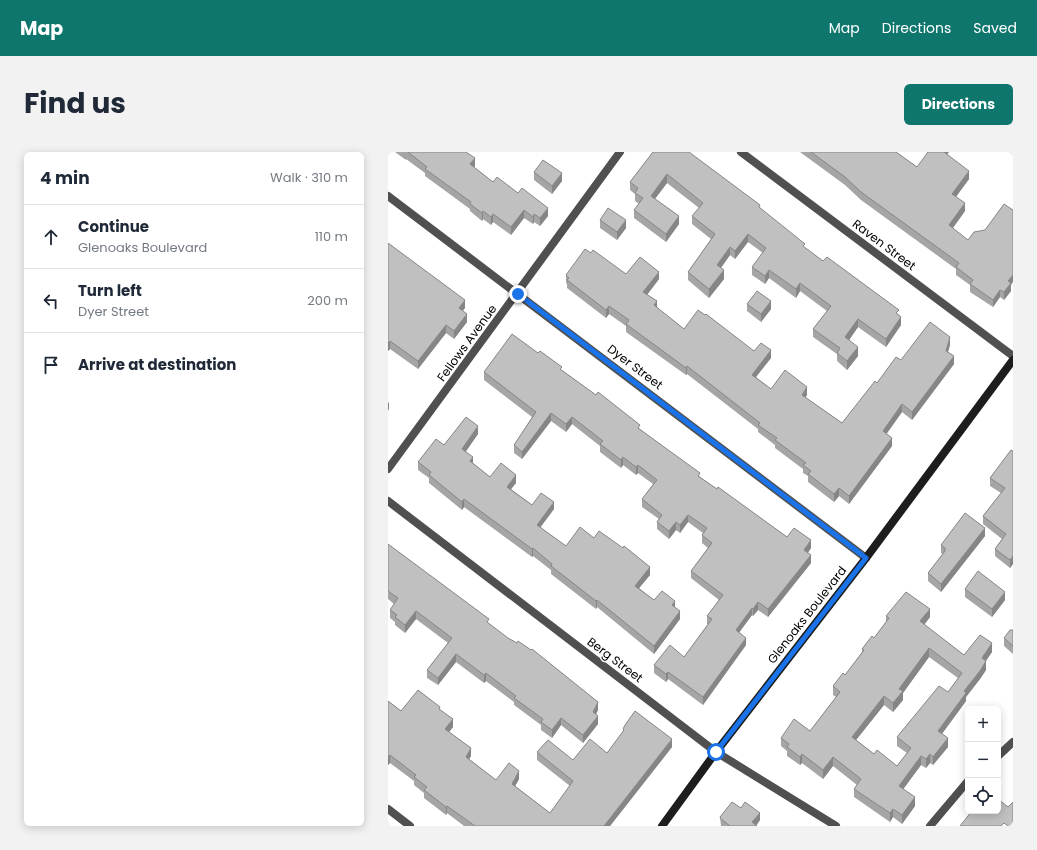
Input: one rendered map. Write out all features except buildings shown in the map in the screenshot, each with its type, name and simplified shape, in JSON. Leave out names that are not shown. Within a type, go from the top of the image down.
[{"type":"main road","name":"Glenoaks Boulevard","points":[[662,826],[716,752],[866,558],[1013,360]]},
{"type":"street","name":"Fellows Avenue","points":[[388,470],[518,294],[620,152]]},
{"type":"street","name":"Raven Street","points":[[741,152],[1013,356]]},
{"type":"street","name":"Dyer Street","points":[[388,196],[866,558]]},
{"type":"street","name":"Berg Street","points":[[388,501],[716,752],[836,826]]},
{"type":"street","points":[[1001,753],[1013,742]]},
{"type":"street","points":[[930,826],[965,785]]},
{"type":"street","points":[[388,809],[410,826]]},
{"type":"route","points":[[518,294],[866,558],[716,752]]}]
